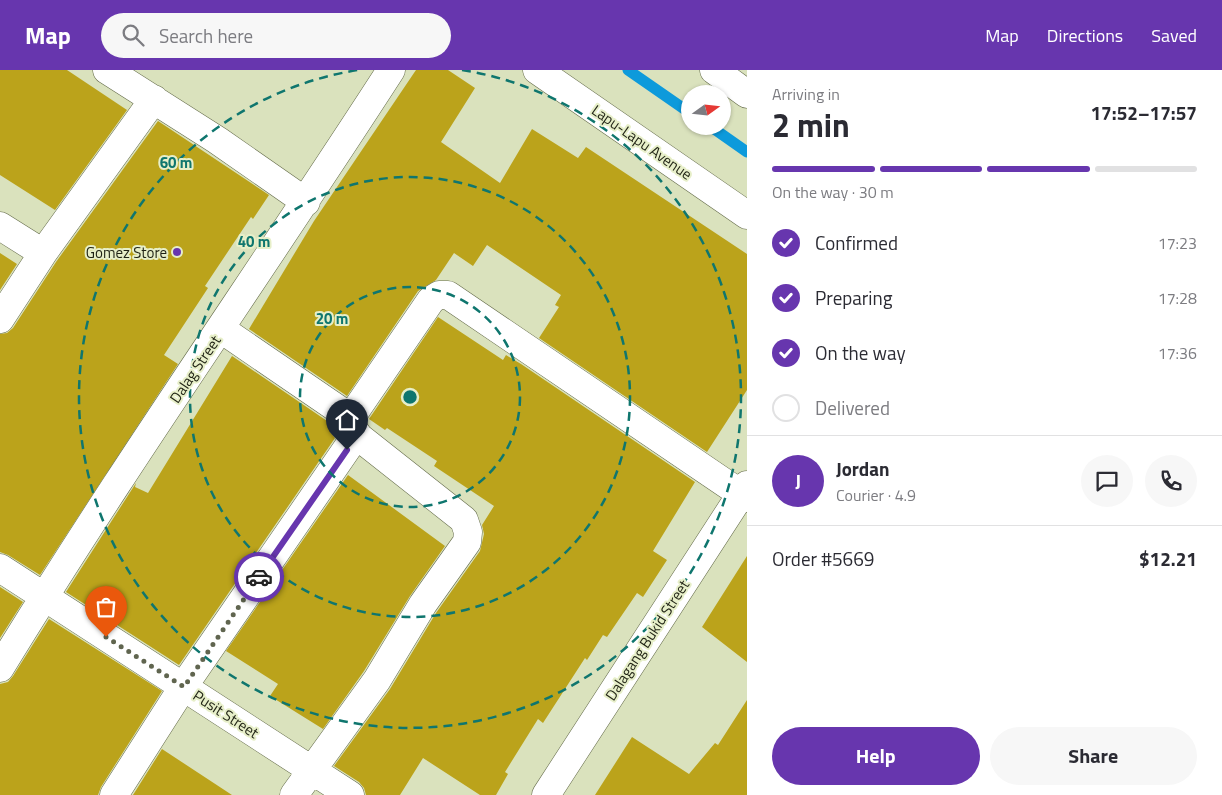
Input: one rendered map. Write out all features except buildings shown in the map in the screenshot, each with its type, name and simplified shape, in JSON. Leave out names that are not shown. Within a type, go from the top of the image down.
[{"type":"street","points":[[107,70],[154,99],[306,202]]},
{"type":"street","name":"Dalag Street","points":[[0,668],[44,596],[306,202],[391,70]]},
{"type":"street","name":"Lapu-Lapu Avenue","points":[[537,70],[747,215]]},
{"type":"street","points":[[714,70],[747,94]]},
{"type":"street","points":[[0,320],[43,253],[154,99]]},
{"type":"street","points":[[0,226],[43,253]]},
{"type":"street","points":[[114,795],[354,426],[431,300],[439,295],[448,295],[745,492]]},
{"type":"street","points":[[221,329],[354,426],[464,520],[468,532],[466,542],[423,604],[377,680],[294,795]]},
{"type":"street","name":"Dalagang Bukid Street","points":[[546,795],[745,492]]},
{"type":"street","name":"Pusit Street","points":[[0,568],[350,795]]},
{"type":"waterway","points":[[628,70],[681,107]]},
{"type":"waterway","points":[[723,135],[747,152]]},
{"type":"way so far","points":[[106,637],[184,687],[259,577]]},
{"type":"place","name":"Gomez Store","points":[[177,252]]},
{"type":"route","points":[[259,577],[347,450]]}]
